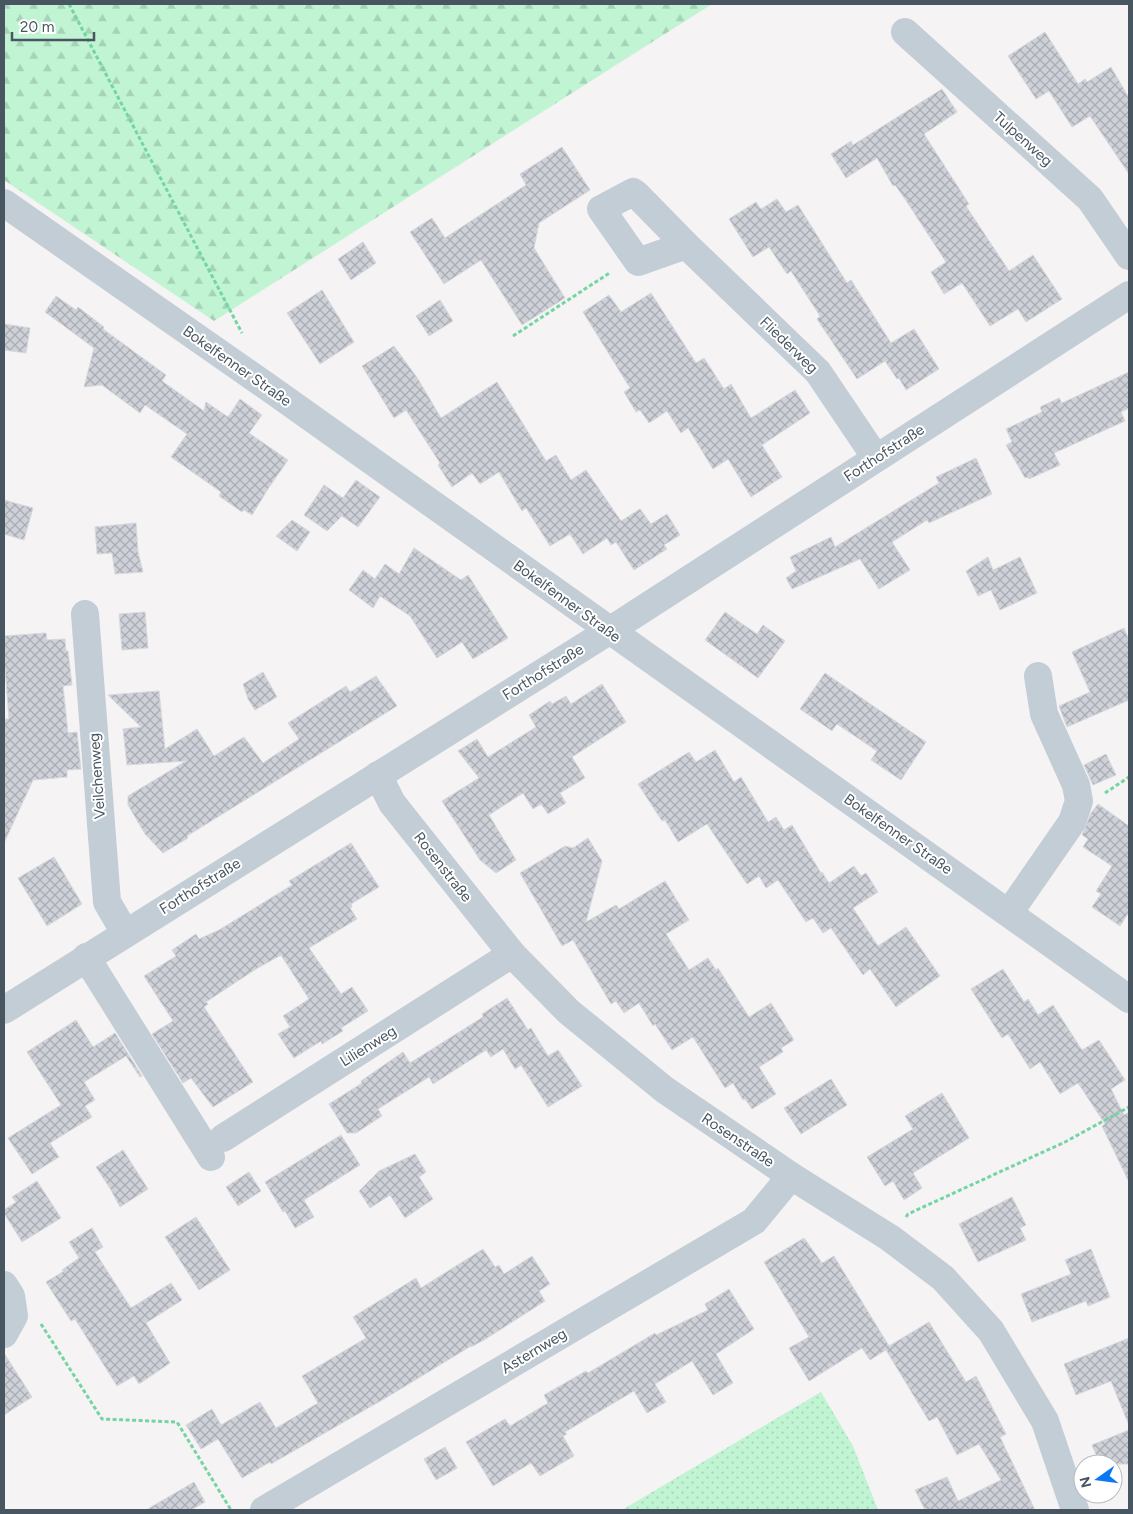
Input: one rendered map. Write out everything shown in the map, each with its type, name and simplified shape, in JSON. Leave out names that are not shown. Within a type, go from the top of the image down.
[{"type":"street","name":"Tulpenweg","points":[[905,32],[1090,199],[1129,256]]},
{"type":"street","name":"Fliederweg","points":[[635,257],[602,209],[633,192],[818,372],[876,458]]},
{"type":"street","name":"Bokelfenner Straße","points":[[4,203],[272,390],[1129,1000]]},
{"type":"street","points":[[635,257],[638,262],[686,245]]},
{"type":"street","name":"Forthofstraße","points":[[4,1010],[609,631],[1129,295]]},
{"type":"street","name":"Veilchenweg","points":[[85,614],[107,902],[125,933]]},
{"type":"street","points":[[1009,913],[1072,822],[1079,801],[1076,785],[1044,714],[1038,676]]},
{"type":"street","name":"Rosenstraße","points":[[378,775],[392,803],[512,954],[569,1012],[665,1090],[791,1176],[890,1238],[943,1278],[991,1330],[1045,1421],[1075,1510]]},
{"type":"street","name":"Lilienweg","points":[[86,957],[217,1147],[512,954]]},
{"type":"street","name":"Asternweg","points":[[264,1510],[754,1220],[791,1176]]},
{"type":"street","points":[[4,1285],[11,1296],[9,1325]]},
{"type":"path","points":[[69,4],[245,340]]},
{"type":"path","points":[[514,336],[635,257]]},
{"type":"path","points":[[890,1238],[908,1214],[1065,1142],[1129,1107]]},
{"type":"path","points":[[9,1325],[38,1319],[102,1419],[177,1422],[230,1510]]},
{"type":"green space","points":[[4,4],[712,4],[214,321],[4,180]]},
{"type":"green space","points":[[821,1392],[853,1446],[878,1510],[622,1510]]},
{"type":"building","points":[[1045,32],[1078,84],[1085,79],[1087,82],[1111,67],[1129,98],[1129,174],[1090,116],[1072,127],[1049,91],[1036,99],[1008,56]]},
{"type":"building","points":[[942,89],[957,112],[924,134],[969,204],[966,206],[1009,271],[1033,255],[1062,299],[1026,322],[1018,309],[990,326],[962,283],[944,294],[931,272],[946,262],[905,199],[895,185],[893,186],[877,158],[846,178],[831,154],[851,141],[853,145]]},
{"type":"building","points":[[562,147],[590,190],[539,223],[534,248],[565,298],[522,325],[481,260],[444,284],[410,232],[432,218],[445,238],[526,185],[520,174]]},
{"type":"building","points":[[777,199],[786,212],[798,205],[847,283],[851,280],[891,343],[914,329],[939,369],[906,390],[885,361],[857,379],[817,319],[820,316],[791,271],[787,274],[769,247],[753,257],[729,219],[756,202],[761,209]]},
{"type":"building","points":[[363,242],[376,263],[351,280],[338,259]]},
{"type":"building","points":[[322,290],[354,342],[320,364],[287,313]]},
{"type":"building","points":[[651,293],[696,363],[704,358],[724,389],[731,384],[751,418],[795,390],[810,413],[762,445],[782,477],[751,497],[728,459],[713,469],[688,428],[681,433],[667,411],[649,423],[640,410],[636,412],[624,392],[630,388],[583,312],[609,295],[621,312]]},
{"type":"building","points":[[56,296],[76,310],[78,307],[104,327],[103,329],[166,375],[162,381],[204,411],[206,402],[228,417],[240,399],[262,415],[249,433],[288,460],[252,515],[244,510],[242,512],[219,496],[221,492],[171,457],[187,434],[145,405],[140,413],[102,385],[84,387],[94,348],[45,312]]},
{"type":"building","points":[[440,300],[453,321],[429,336],[416,316]]},
{"type":"building","points":[[4,324],[30,328],[26,353],[4,350]]},
{"type":"building","points":[[394,346],[418,379],[441,418],[497,382],[546,461],[556,455],[571,480],[586,470],[621,521],[640,509],[651,524],[667,514],[680,535],[664,545],[667,549],[634,570],[616,542],[611,545],[607,538],[583,554],[570,534],[550,546],[526,508],[522,511],[499,472],[480,484],[472,473],[452,487],[438,465],[440,463],[406,410],[394,418],[362,366]]},
{"type":"building","points":[[1129,372],[1129,408],[1121,412],[1125,421],[1054,453],[1060,465],[1029,479],[1028,477],[1025,478],[1006,445],[1012,442],[1006,429],[1042,412],[1040,407],[1059,398],[1062,403]]},
{"type":"building","points":[[976,458],[992,494],[929,523],[927,520],[892,542],[910,570],[879,589],[860,559],[792,589],[786,578],[796,571],[790,557],[831,537],[835,547],[939,483],[936,477]]},
{"type":"building","points":[[356,480],[380,497],[358,527],[342,516],[327,531],[304,515],[324,485],[343,498]]},
{"type":"building","points":[[4,500],[33,508],[24,540],[4,534]]},
{"type":"building","points":[[292,520],[310,532],[297,551],[276,536]]},
{"type":"building","points":[[136,523],[138,552],[143,572],[115,574],[112,553],[97,554],[95,527]]},
{"type":"building","points":[[414,548],[461,580],[468,575],[508,638],[473,659],[462,642],[437,658],[410,616],[380,596],[373,608],[349,590],[363,570],[375,579],[385,564],[399,574]]},
{"type":"building","points":[[988,557],[993,570],[1020,557],[1037,593],[1000,610],[991,590],[978,596],[966,571]]},
{"type":"building","points":[[145,612],[148,648],[122,650],[119,614]]},
{"type":"building","points":[[725,612],[757,634],[763,625],[785,641],[758,678],[705,640]]},
{"type":"building","points":[[1124,628],[1129,640],[1129,700],[1067,727],[1059,706],[1090,692],[1072,652]]},
{"type":"building","points":[[46,633],[47,640],[65,639],[72,685],[63,686],[68,733],[77,732],[81,769],[67,770],[67,777],[33,780],[4,843],[4,719],[9,719],[4,668],[4,636]]},
{"type":"building","points":[[263,672],[277,697],[255,710],[248,699],[243,684]]},
{"type":"building","points":[[825,673],[926,742],[901,780],[871,760],[877,751],[837,724],[832,731],[800,709]]},
{"type":"building","points":[[376,676],[397,706],[187,836],[188,838],[163,853],[145,834],[128,805],[128,796],[186,761],[127,765],[123,729],[141,727],[108,695],[159,691],[165,749],[197,729],[214,756],[244,737],[263,763],[299,739],[288,723],[346,686],[350,692]]},
{"type":"building","points":[[602,684],[626,722],[572,757],[585,778],[560,793],[566,803],[548,814],[541,804],[533,809],[523,793],[489,815],[516,860],[496,873],[480,860],[442,801],[479,778],[458,751],[477,739],[488,757],[536,727],[529,715],[550,701],[552,704],[566,696],[571,704]]},
{"type":"building","points":[[715,750],[734,782],[741,777],[768,822],[776,817],[784,830],[792,825],[829,883],[854,866],[861,876],[866,873],[878,892],[853,908],[878,946],[906,927],[940,976],[896,1007],[870,969],[863,975],[831,928],[823,933],[813,918],[806,922],[778,880],[766,888],[759,876],[747,884],[707,824],[678,842],[665,820],[662,821],[638,784],[689,752],[696,762]]},
{"type":"building","points":[[1106,754],[1116,775],[1093,785],[1084,765]]},
{"type":"building","points":[[1098,804],[1129,826],[1129,912],[1120,926],[1092,907],[1101,894],[1096,891],[1112,866],[1083,847],[1088,839],[1082,835],[1091,813]]},
{"type":"building","points":[[588,838],[602,861],[586,922],[616,905],[619,909],[665,881],[689,920],[666,934],[689,970],[708,958],[716,970],[718,968],[749,1017],[771,1003],[794,1040],[781,1048],[783,1052],[759,1067],[776,1094],[752,1109],[745,1099],[743,1100],[733,1083],[725,1088],[693,1037],[672,1050],[655,1024],[653,1026],[639,1003],[624,1013],[616,1001],[611,1004],[573,940],[562,946],[520,873],[565,846],[573,848]]},
{"type":"building","points":[[351,843],[379,887],[351,904],[352,907],[350,908],[357,919],[309,948],[341,994],[352,987],[368,1011],[341,1028],[343,1031],[322,1044],[321,1041],[294,1058],[278,1034],[290,1027],[283,1016],[309,999],[281,955],[256,969],[206,1002],[208,1004],[204,1007],[253,1082],[213,1107],[191,1078],[183,1083],[152,1034],[173,1021],[144,976],[176,956],[172,950],[196,934],[199,939],[219,930],[292,885],[289,881]]},
{"type":"building","points":[[54,857],[82,904],[47,926],[18,878]]},
{"type":"building","points":[[1003,969],[1024,1002],[1028,999],[1038,1015],[1053,1005],[1082,1050],[1099,1040],[1125,1080],[1111,1089],[1124,1115],[1129,1112],[1129,1182],[1102,1126],[1105,1124],[1078,1083],[1060,1094],[1040,1062],[1030,1069],[1008,1034],[1002,1038],[971,989]]},
{"type":"building","points":[[507,998],[528,1030],[531,1028],[548,1056],[558,1050],[582,1086],[548,1107],[521,1065],[515,1069],[503,1049],[491,1057],[486,1050],[433,1084],[429,1077],[378,1109],[382,1116],[356,1133],[347,1133],[329,1104],[362,1083],[361,1081],[403,1052],[410,1063],[483,1017],[482,1014]]},
{"type":"building","points":[[76,1020],[93,1047],[115,1033],[142,1076],[140,1077],[126,1056],[84,1082],[95,1100],[85,1106],[92,1117],[50,1143],[59,1157],[32,1174],[8,1138],[61,1105],[27,1052]]},
{"type":"building","points":[[831,1079],[847,1105],[801,1134],[784,1108]]},
{"type":"building","points":[[942,1093],[969,1138],[913,1173],[922,1188],[904,1200],[893,1181],[885,1186],[867,1157],[913,1129],[905,1116]]},
{"type":"building","points":[[341,1135],[360,1165],[304,1200],[314,1217],[295,1228],[265,1182]]},
{"type":"building","points":[[123,1150],[148,1189],[120,1207],[96,1167]]},
{"type":"building","points":[[415,1154],[426,1172],[419,1177],[433,1199],[405,1218],[390,1195],[370,1208],[359,1191],[379,1171]]},
{"type":"building","points":[[249,1172],[261,1191],[238,1206],[226,1187]]},
{"type":"building","points":[[37,1181],[61,1218],[22,1242],[4,1210],[16,1202],[12,1197]]},
{"type":"building","points":[[1012,1197],[1026,1225],[1020,1228],[1026,1240],[978,1262],[959,1224]]},
{"type":"building","points":[[196,1217],[230,1270],[199,1290],[165,1237]]},
{"type":"building","points":[[92,1228],[103,1247],[95,1252],[131,1308],[171,1283],[182,1300],[146,1323],[170,1363],[139,1384],[134,1376],[117,1386],[75,1319],[71,1321],[46,1282],[64,1271],[62,1270],[79,1258],[69,1242]]},
{"type":"building","points":[[804,1238],[822,1263],[834,1256],[889,1346],[929,1322],[966,1382],[976,1376],[1006,1434],[1000,1437],[1035,1510],[925,1510],[915,1490],[947,1477],[958,1501],[1001,1480],[979,1444],[957,1455],[937,1417],[929,1421],[886,1350],[870,1360],[862,1348],[809,1381],[789,1348],[809,1337],[764,1262]]},
{"type":"building","points":[[483,1249],[495,1267],[499,1265],[504,1274],[532,1256],[550,1284],[539,1291],[545,1301],[484,1340],[389,1396],[271,1464],[270,1462],[242,1478],[218,1439],[201,1449],[186,1425],[212,1409],[221,1425],[260,1402],[276,1428],[318,1403],[302,1376],[366,1338],[353,1317],[416,1278],[421,1288]]},
{"type":"building","points":[[1091,1249],[1110,1297],[1088,1306],[1086,1301],[1032,1322],[1021,1294],[1071,1274],[1065,1260]]},
{"type":"building","points":[[729,1289],[754,1329],[716,1354],[733,1383],[713,1395],[692,1361],[655,1384],[666,1402],[647,1413],[634,1391],[565,1432],[567,1434],[563,1436],[574,1456],[540,1476],[531,1463],[493,1486],[466,1442],[505,1419],[510,1426],[548,1403],[544,1395],[586,1371],[588,1373],[655,1333],[656,1335],[708,1310],[705,1304]]},
{"type":"building","points":[[1129,1338],[1128,1423],[1111,1381],[1076,1395],[1064,1364]]},
{"type":"building","points":[[4,1353],[32,1397],[4,1415]]},
{"type":"building","points":[[1129,1430],[1129,1464],[1123,1464],[1123,1454],[1096,1454],[1092,1445]]},
{"type":"building","points":[[445,1447],[457,1468],[436,1480],[424,1459]]},
{"type":"building","points":[[194,1482],[205,1502],[191,1510],[146,1510]]}]
